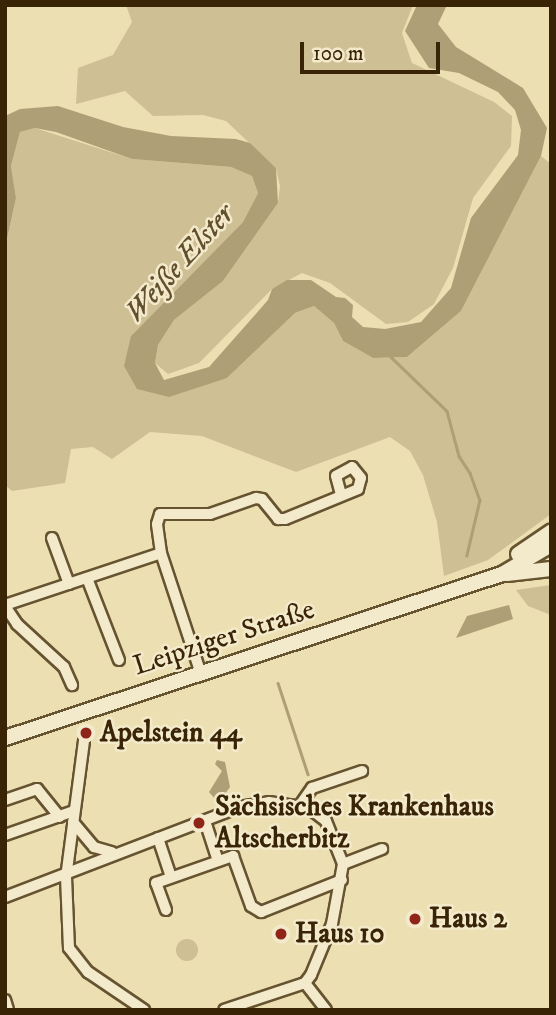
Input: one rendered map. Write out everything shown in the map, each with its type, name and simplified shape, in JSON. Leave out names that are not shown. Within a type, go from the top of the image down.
[{"type":"street","points":[[200,671],[161,553],[157,524],[160,514],[210,514],[256,498],[262,499],[278,519],[285,519],[341,495]]},
{"type":"street","name":"Leipziger Straße","points":[[459,587],[546,547],[551,532]]},
{"type":"street","points":[[52,538],[69,584]]},
{"type":"street","points":[[72,685],[64,667],[17,624],[5,606],[161,553]]},
{"type":"street","name":"Leipziger Straße","points":[[528,554],[547,569]]},
{"type":"street","name":"Leipziger Straße","points":[[502,574],[528,554]]},
{"type":"street","name":"Leipziger Straße","points":[[5,738],[459,587],[502,574],[547,569]]},
{"type":"street","points":[[87,578],[119,660]]},
{"type":"street","points":[[84,741],[66,877],[69,948],[88,972],[140,1009]]},
{"type":"street","points":[[300,805],[312,788],[362,771]]},
{"type":"street","points":[[5,800],[37,789],[60,817]]},
{"type":"street","points":[[5,897],[66,877],[115,852],[249,805],[300,805],[326,821],[343,864],[342,880],[331,924],[305,983],[225,1010]]},
{"type":"street","points":[[5,835],[60,817],[73,817]]},
{"type":"street","points":[[73,817],[94,847],[115,852]]},
{"type":"street","points":[[205,821],[218,861]]},
{"type":"street","points":[[158,838],[171,877]]},
{"type":"street","points":[[343,864],[382,849]]},
{"type":"street","points":[[166,910],[156,883],[233,856],[251,906],[261,912],[342,880]]},
{"type":"street","points":[[305,983],[326,1010]]},
{"type":"street","points":[[5,1000],[8,1010]]},
{"type":"shaded area","points":[[126,5],[413,5],[402,33],[412,63],[494,102],[512,116],[511,146],[473,198],[453,268],[434,304],[408,322],[386,324],[330,283],[302,273],[272,289],[199,363],[168,374],[155,363],[158,345],[174,320],[223,281],[278,203],[280,186],[276,168],[226,121],[203,115],[153,116],[125,91],[76,104],[78,68],[113,55],[132,22]]},
{"type":"shaded area","points":[[417,5],[447,5],[438,24],[456,47],[523,88],[547,128],[541,156],[461,311],[407,357],[373,358],[343,341],[334,323],[314,306],[295,313],[227,378],[169,397],[137,389],[124,366],[131,336],[243,222],[258,193],[252,176],[231,167],[132,159],[56,132],[35,128],[20,132],[11,166],[16,198],[5,248],[5,116],[20,109],[58,106],[123,127],[171,136],[236,139],[250,143],[276,168],[278,203],[223,281],[174,320],[158,345],[155,363],[164,380],[209,367],[268,300],[272,289],[287,280],[311,280],[336,297],[345,298],[353,305],[352,317],[363,327],[385,329],[421,322],[451,288],[471,218],[518,155],[521,130],[515,110],[498,92],[459,73],[429,68],[405,31]]},
{"type":"shaded area","points":[[35,128],[132,159],[231,167],[252,176],[258,193],[243,222],[131,336],[137,389],[227,378],[295,313],[314,306],[334,323],[343,341],[373,358],[407,357],[461,311],[541,156],[551,164],[551,514],[488,560],[444,576],[437,522],[423,475],[410,451],[390,437],[296,472],[202,436],[150,432],[112,459],[93,447],[71,449],[65,483],[12,491],[5,485],[5,248],[16,198],[11,166],[20,132]]},
{"type":"shaded area","points":[[551,585],[551,615],[528,606],[516,590]]},
{"type":"shaded area","points":[[509,605],[513,619],[456,638],[467,616]]},
{"type":"shaded area","points":[[217,760],[225,762],[230,787],[222,798],[215,799],[209,792],[222,771],[215,764]]},
{"type":"shaded area","points":[[187,939],[195,942],[198,950],[195,958],[187,961],[179,958],[176,950],[179,942]]},
{"type":"waterway","points":[[390,356],[447,411],[459,456],[470,473],[480,500],[467,555]]},
{"type":"waterway","points":[[278,683],[308,774]]},
{"type":"place","name":"Apelstein 44","points":[[86,733]]},
{"type":"place","name":"Sächsisches Krankenhaus Altscherbitz","points":[[199,823]]},
{"type":"place","name":"Haus 2","points":[[415,919]]},
{"type":"place","name":"Haus 10","points":[[281,934]]},
{"type":"water label","name":"Weiße Elster","points":[[180,264]]}]
